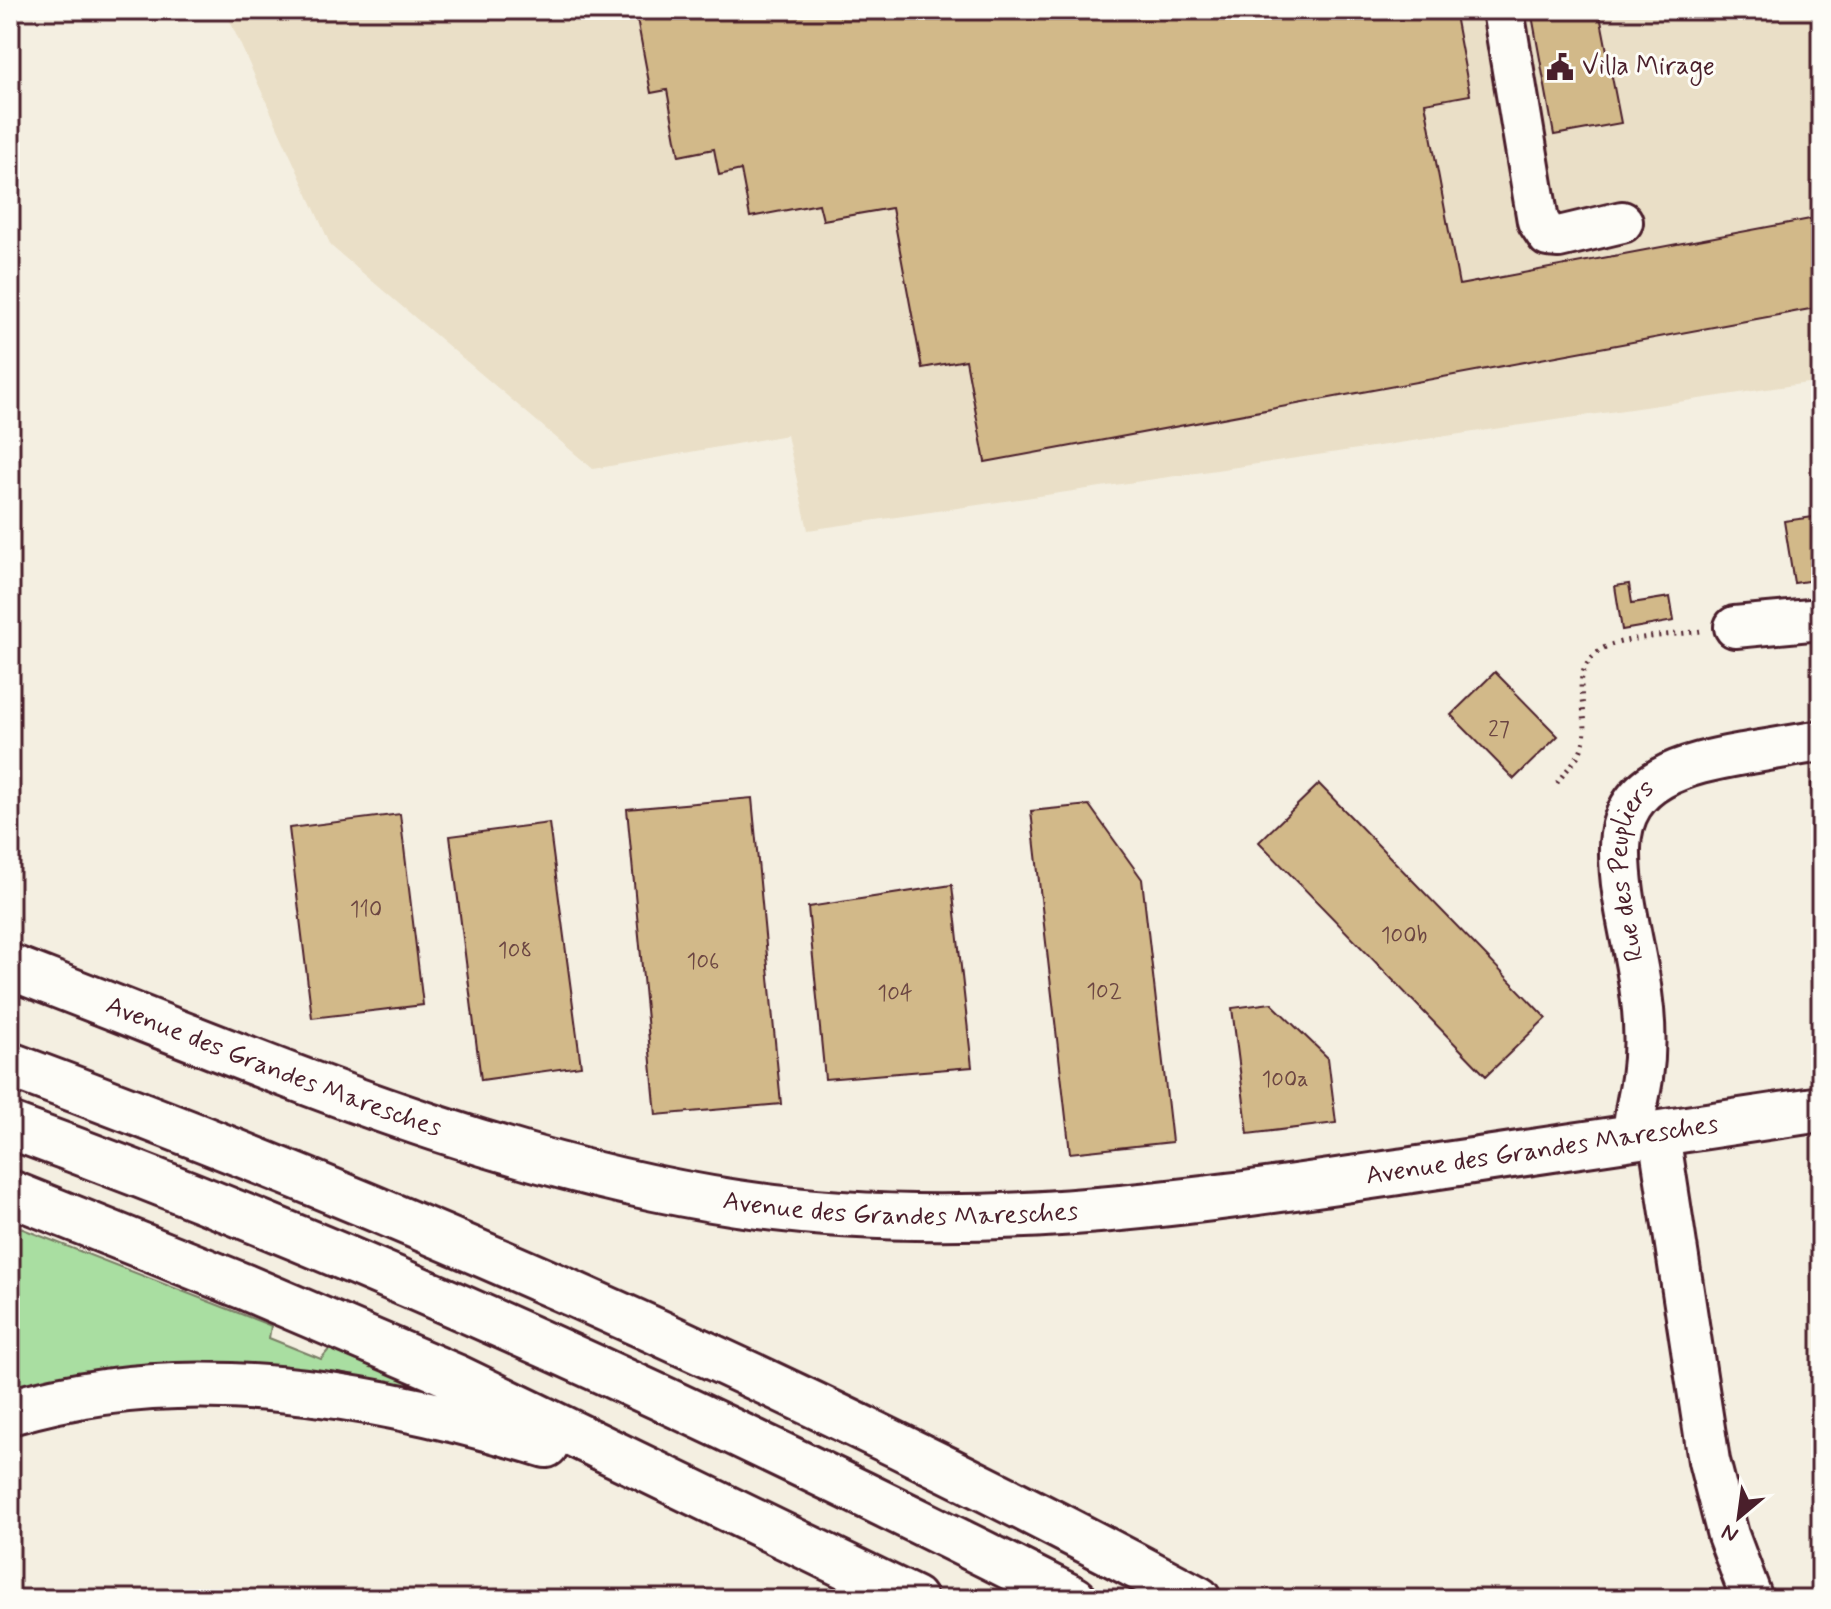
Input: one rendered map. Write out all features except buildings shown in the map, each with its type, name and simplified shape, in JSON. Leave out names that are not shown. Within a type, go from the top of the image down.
[{"type":"main road","name":"Avenue des Grandes Maresches","points":[[10,967],[311,1082],[510,1152],[641,1185],[799,1211],[943,1218],[1105,1211],[1296,1188],[1821,1109]]},
{"type":"main road","points":[[10,1065],[364,1205],[572,1294],[916,1454],[1198,1599]]},
{"type":"main road","points":[[10,1126],[356,1264],[528,1338],[856,1490],[1074,1599]]},
{"type":"main road","points":[[10,1193],[378,1342],[914,1599]]},
{"type":"main road","points":[[10,1412],[122,1391],[222,1385],[275,1388],[376,1402],[481,1425],[549,1445],[692,1498],[817,1550]]},
{"type":"street","points":[[1503,10],[1538,221],[1548,236],[1559,237],[1622,222]]},
{"type":"street","points":[[1735,627],[1821,619]]},
{"type":"street","name":"Rue des Peupliers","points":[[1752,1599],[1728,1535],[1709,1461],[1646,1136],[1633,1119],[1642,1079],[1645,1034],[1621,866],[1621,831],[1626,815],[1642,792],[1657,780],[1694,763],[1821,741]]},
{"type":"path","points":[[1557,783],[1582,749],[1585,728],[1581,676],[1603,649],[1621,642],[1735,627]]},
{"type":"shaded area","points":[[225,10],[1821,10],[1821,381],[808,530],[787,435],[593,469],[331,246]]},
{"type":"green space","points":[[10,1224],[269,1325],[269,1338],[321,1359],[331,1347],[447,1396],[10,1394]]},
{"type":"place","name":"Villa Mirage","points":[[1560,67]]}]
